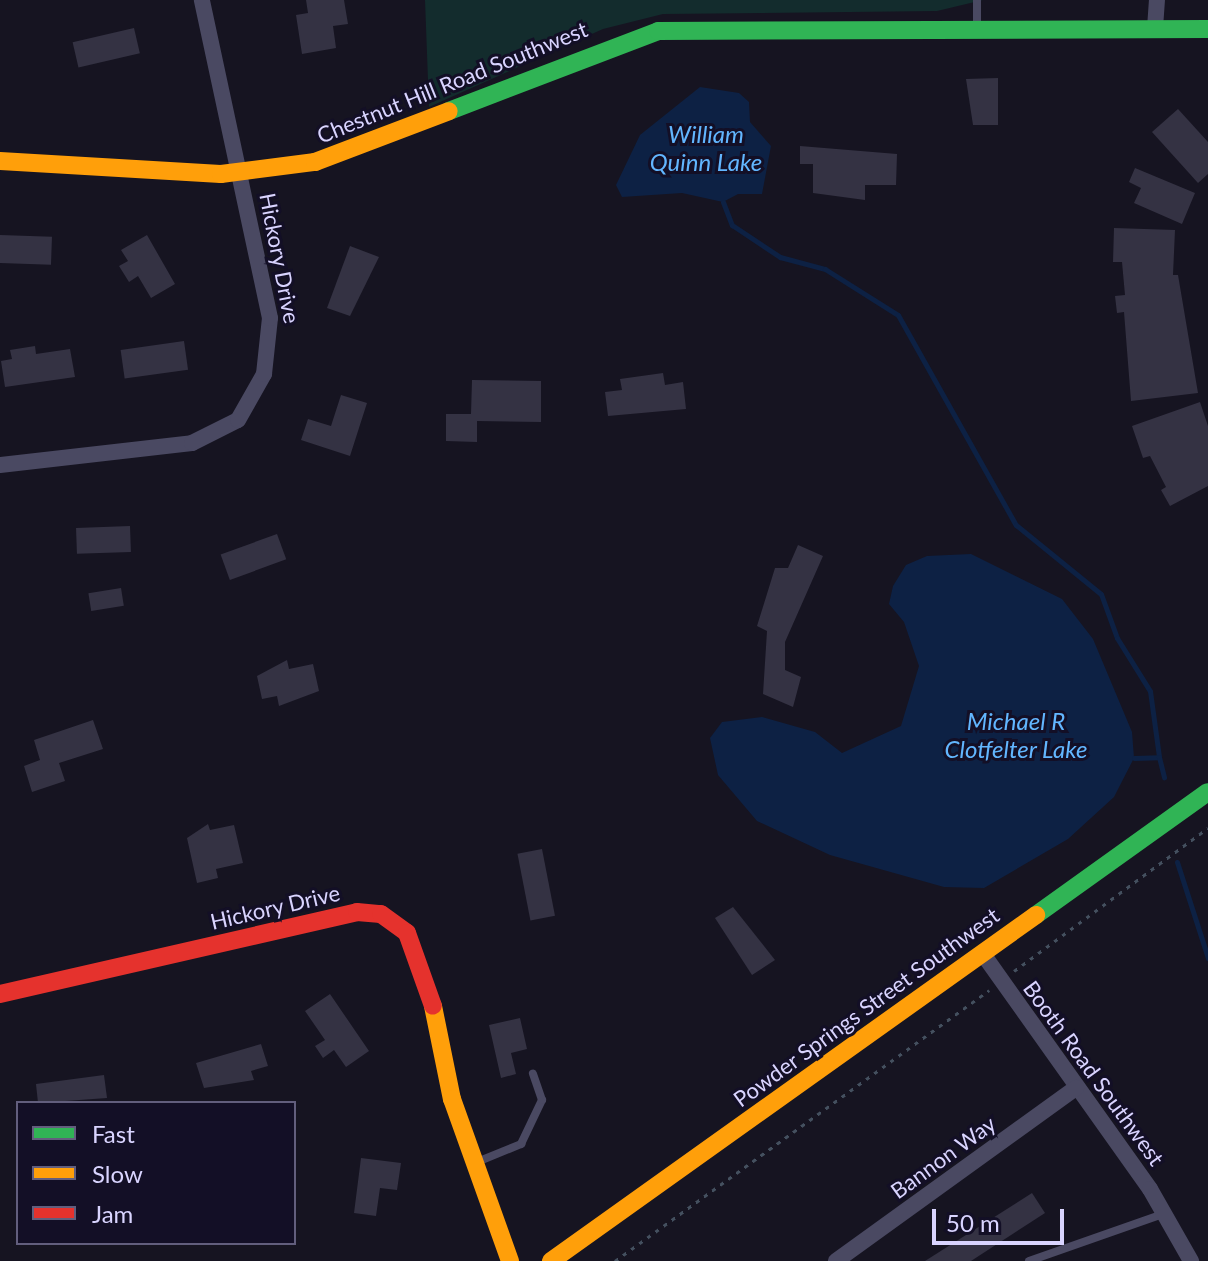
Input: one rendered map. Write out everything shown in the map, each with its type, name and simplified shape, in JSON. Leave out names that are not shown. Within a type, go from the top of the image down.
[{"type":"street","name":"Hickory Drive","points":[[0,465],[163,450],[238,420],[264,374],[270,348],[270,318],[202,0]]},
{"type":"street","points":[[1155,28],[1157,0]]},
{"type":"street","name":"Chestnut Hill Road Southwest","points":[[0,161],[239,174],[315,162],[658,31],[1208,29]]},
{"type":"street","name":"Powder Springs Street Southwest","points":[[551,1261],[1208,792]]},
{"type":"street","name":"Hickory Drive","points":[[0,994],[357,912],[381,914],[407,933],[429,986],[452,1099],[472,1163],[510,1261]]},
{"type":"street","name":"Booth Road Southwest","points":[[983,954],[1164,1214],[1191,1261]]},
{"type":"street","name":"Bannon Way","points":[[836,1261],[1076,1088]]},
{"type":"lane","points":[[977,0],[977,28]]},
{"type":"lane","points":[[472,1163],[521,1144],[542,1100],[533,1074]]},
{"type":"lane","points":[[1029,1261],[1164,1214]]},
{"type":"path","points":[[615,1261],[1208,828]]},
{"type":"green space","points":[[425,0],[983,0],[937,11],[663,14],[603,29],[429,107]]},
{"type":"water","name":"William Quinn Lake","points":[[700,87],[739,93],[749,102],[750,122],[771,146],[762,194],[738,194],[723,202],[682,193],[622,197],[616,185],[640,135]]},
{"type":"water","name":"Michael R Clotfelter Lake","points":[[971,554],[1062,599],[1093,639],[1132,732],[1134,758],[1114,797],[1068,839],[984,888],[944,887],[830,855],[757,821],[718,775],[710,738],[722,722],[762,717],[815,732],[842,753],[901,726],[919,666],[904,622],[889,604],[893,586],[906,565],[927,556]]},
{"type":"building","points":[[306,0],[344,0],[348,24],[333,26],[336,48],[302,54],[296,15],[308,13]]},
{"type":"building","points":[[134,28],[140,53],[78,68],[73,42]]},
{"type":"building","points":[[998,78],[998,125],[973,125],[966,79]]},
{"type":"building","points":[[1178,109],[1208,142],[1208,174],[1198,183],[1152,132]]},
{"type":"building","points":[[800,146],[897,154],[896,185],[865,185],[865,200],[813,193],[813,164],[800,164]]},
{"type":"building","points":[[1135,168],[1195,193],[1182,224],[1134,203],[1141,188],[1129,182]]},
{"type":"building","points":[[1114,228],[1175,230],[1173,275],[1178,275],[1198,393],[1131,401],[1124,312],[1117,313],[1115,296],[1125,295],[1122,262],[1113,262]]},
{"type":"building","points":[[0,235],[52,237],[51,265],[0,263]]},
{"type":"building","points":[[147,235],[175,284],[151,298],[138,276],[129,282],[119,266],[128,261],[121,250]]},
{"type":"building","points":[[350,246],[379,257],[350,316],[327,308]]},
{"type":"building","points":[[184,341],[188,370],[125,379],[121,350]]},
{"type":"building","points":[[35,346],[36,354],[70,349],[75,377],[5,387],[1,361],[12,359],[10,350]]},
{"type":"building","points":[[663,373],[665,385],[683,382],[686,409],[608,416],[605,392],[622,390],[620,379]]},
{"type":"building","points":[[472,380],[541,381],[541,422],[477,421],[477,442],[446,441],[446,414],[471,414]]},
{"type":"building","points":[[341,395],[367,403],[350,456],[301,440],[308,419],[331,426]]},
{"type":"building","points":[[1200,402],[1208,426],[1208,486],[1170,506],[1161,490],[1166,487],[1150,456],[1143,458],[1132,426]]},
{"type":"building","points":[[130,526],[131,552],[77,554],[76,528]]},
{"type":"building","points":[[277,534],[286,559],[230,580],[221,555]]},
{"type":"building","points":[[798,545],[823,556],[785,642],[785,670],[801,677],[793,707],[763,694],[767,631],[757,626],[775,568],[788,568]]},
{"type":"building","points":[[121,588],[124,606],[91,611],[88,593]]},
{"type":"building","points":[[287,660],[289,669],[313,664],[319,691],[279,706],[277,696],[262,699],[257,676]]},
{"type":"building","points":[[93,720],[103,749],[59,763],[65,781],[32,792],[24,766],[40,760],[34,740]]},
{"type":"building","points":[[208,824],[210,830],[234,825],[243,863],[216,869],[218,878],[197,883],[187,838]]},
{"type":"building","points":[[542,849],[555,916],[530,921],[517,854]]},
{"type":"building","points":[[733,907],[775,960],[752,975],[715,918]]},
{"type":"building","points":[[330,994],[369,1051],[346,1067],[334,1050],[323,1058],[315,1046],[325,1040],[305,1011]]},
{"type":"building","points":[[520,1018],[527,1049],[511,1053],[516,1074],[501,1078],[489,1025]]},
{"type":"building","points":[[261,1044],[268,1066],[251,1071],[254,1080],[204,1088],[196,1063]]},
{"type":"building","points":[[104,1075],[107,1098],[38,1101],[36,1084]]},
{"type":"building","points":[[361,1158],[401,1163],[397,1190],[380,1188],[376,1216],[354,1213]]},
{"type":"building","points":[[1032,1193],[1045,1213],[971,1261],[925,1261]]},
{"type":"waterway","points":[[723,202],[732,225],[780,257],[825,269],[898,315],[1016,525],[1101,594],[1117,638],[1150,691],[1159,757]]},
{"type":"waterway","points":[[1134,758],[1159,757],[1164,777]]},
{"type":"waterway","points":[[1177,862],[1208,958]]},
{"type":"traffic: fast","points":[[449,111],[658,31],[1208,29]]},
{"type":"traffic: fast","points":[[1036,915],[1208,792]]},
{"type":"traffic: slow","points":[[0,161],[221,174],[315,162],[449,111]]},
{"type":"traffic: slow","points":[[551,1261],[1036,915]]},
{"type":"traffic: slow","points":[[433,1006],[452,1099],[510,1261]]},
{"type":"traffic: jam","points":[[0,994],[357,912],[381,914],[407,933],[433,1006]]}]
